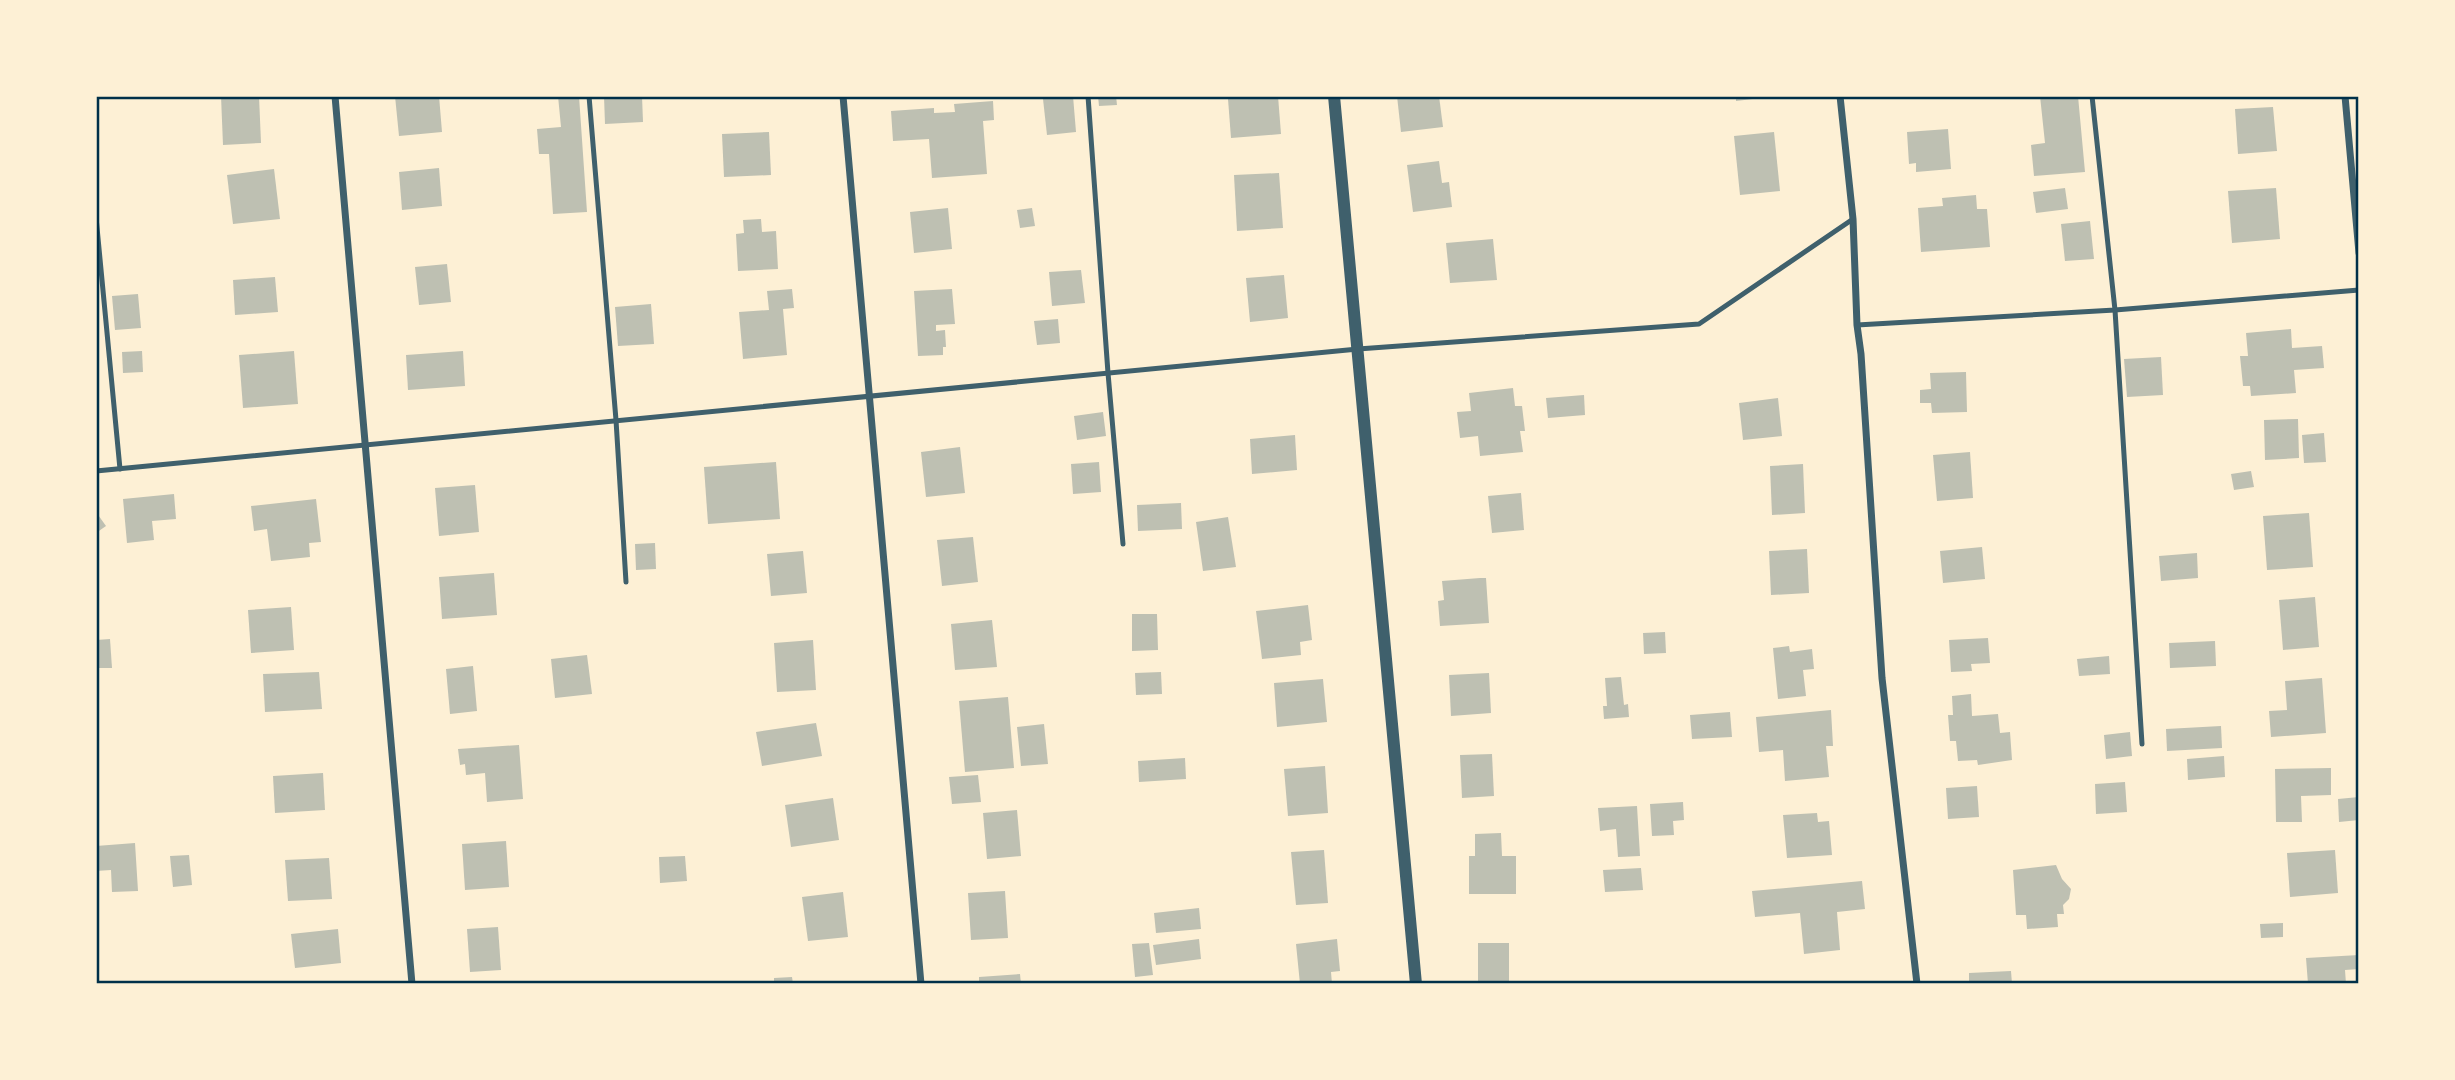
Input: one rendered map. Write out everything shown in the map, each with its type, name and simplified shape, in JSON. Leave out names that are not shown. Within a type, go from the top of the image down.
[{"type":"street","points":[[335,96],[411,984]]},
{"type":"street","points":[[844,96],[921,984]]},
{"type":"street","points":[[1334,96],[1416,984]]},
{"type":"street","points":[[1839,96],[1853,219],[1857,325],[1881,678],[1917,984]]},
{"type":"street","points":[[2345,96],[2359,253]]},
{"type":"lane","points":[[589,96],[616,420],[626,582]]},
{"type":"lane","points":[[1088,96],[1123,544]]},
{"type":"lane","points":[[2092,96],[2115,310],[2142,744]]},
{"type":"lane","points":[[96,217],[120,469]]},
{"type":"lane","points":[[96,471],[1358,349],[1699,324],[1853,219]]},
{"type":"lane","points":[[1857,325],[2115,310],[2359,290]]},
{"type":"building","points":[[221,96],[259,96],[261,143],[223,145]]},
{"type":"building","points":[[395,96],[439,96],[442,132],[399,136]]},
{"type":"building","points":[[558,96],[579,96],[587,212],[553,214],[549,154],[539,154],[537,129],[561,127]]},
{"type":"building","points":[[604,96],[642,96],[643,122],[605,124]]},
{"type":"building","points":[[1073,96],[1076,132],[1047,135],[1043,99]]},
{"type":"building","points":[[1098,96],[1116,96],[1117,105],[1099,106]]},
{"type":"building","points":[[1278,96],[1281,134],[1231,138],[1228,99]]},
{"type":"building","points":[[1397,96],[1439,96],[1443,127],[1401,132]]},
{"type":"building","points":[[1736,96],[1760,96],[1761,98],[1736,101]]},
{"type":"building","points":[[2040,96],[2078,96],[2085,172],[2034,176],[2031,145],[2045,143]]},
{"type":"building","points":[[993,101],[994,120],[983,121],[987,174],[932,178],[929,139],[893,141],[891,111],[934,108],[934,113],[955,112],[954,104]]},
{"type":"building","points":[[2273,107],[2277,151],[2238,154],[2235,109]]},
{"type":"building","points":[[1948,129],[1951,169],[1916,172],[1916,163],[1909,164],[1907,132]]},
{"type":"building","points":[[769,132],[771,175],[724,177],[722,134]]},
{"type":"building","points":[[1774,132],[1780,191],[1740,195],[1734,136]]},
{"type":"building","points":[[1439,161],[1442,183],[1449,182],[1452,207],[1413,212],[1407,165]]},
{"type":"building","points":[[439,168],[442,206],[402,210],[399,172]]},
{"type":"building","points":[[274,169],[280,219],[233,224],[227,175]]},
{"type":"building","points":[[1279,173],[1283,228],[1237,231],[1234,175]]},
{"type":"building","points":[[2065,188],[2068,209],[2036,213],[2033,192]]},
{"type":"building","points":[[2276,188],[2280,239],[2232,243],[2228,191]]},
{"type":"building","points":[[1976,195],[1977,209],[1987,209],[1990,247],[1921,252],[1918,208],[1943,206],[1942,198]]},
{"type":"building","points":[[948,208],[952,249],[914,253],[910,212]]},
{"type":"building","points":[[1032,208],[1035,226],[1020,228],[1017,210]]},
{"type":"building","points":[[761,219],[762,232],[776,231],[778,269],[738,271],[736,234],[744,233],[743,220]]},
{"type":"building","points":[[2090,221],[2094,259],[2065,261],[2061,224]]},
{"type":"building","points":[[1493,239],[1497,280],[1450,283],[1446,243]]},
{"type":"building","points":[[447,264],[451,302],[419,305],[415,267]]},
{"type":"building","points":[[1081,270],[1085,303],[1052,306],[1049,272]]},
{"type":"building","points":[[1284,275],[1288,318],[1250,322],[1246,278]]},
{"type":"building","points":[[275,277],[278,312],[235,315],[233,280]]},
{"type":"building","points":[[792,289],[794,308],[783,309],[787,355],[743,359],[739,312],[769,310],[767,291]]},
{"type":"building","points":[[952,289],[955,324],[936,325],[936,331],[945,330],[946,347],[943,347],[943,355],[918,356],[914,291]]},
{"type":"building","points":[[138,294],[141,328],[115,330],[112,296]]},
{"type":"building","points":[[651,304],[654,344],[618,346],[615,307]]},
{"type":"building","points":[[1058,319],[1060,343],[1037,345],[1034,321]]},
{"type":"building","points":[[2291,329],[2292,348],[2322,346],[2324,368],[2294,370],[2296,393],[2251,396],[2250,386],[2243,386],[2240,356],[2248,356],[2246,333]]},
{"type":"building","points":[[142,351],[143,372],[123,373],[122,352]]},
{"type":"building","points":[[294,351],[298,404],[243,408],[239,355]]},
{"type":"building","points":[[463,351],[465,386],[408,390],[406,355]]},
{"type":"building","points":[[2161,357],[2163,395],[2127,397],[2124,359]]},
{"type":"building","points":[[1966,372],[1967,412],[1932,413],[1931,403],[1920,403],[1920,390],[1931,389],[1930,373]]},
{"type":"building","points":[[1513,388],[1515,406],[1522,406],[1525,431],[1520,431],[1523,452],[1480,456],[1478,436],[1460,438],[1457,412],[1471,411],[1469,393]]},
{"type":"building","points":[[1584,395],[1585,415],[1548,418],[1546,398]]},
{"type":"building","points":[[1778,398],[1782,436],[1743,440],[1739,403]]},
{"type":"building","points":[[1103,412],[1106,436],[1077,440],[1074,416]]},
{"type":"building","points":[[2298,419],[2299,458],[2265,460],[2264,420]]},
{"type":"building","points":[[2324,433],[2326,462],[2304,463],[2302,435]]},
{"type":"building","points":[[1295,435],[1297,470],[1252,474],[1250,439]]},
{"type":"building","points":[[960,447],[965,493],[926,497],[921,452]]},
{"type":"building","points":[[1970,452],[1973,498],[1937,501],[1933,455]]},
{"type":"building","points":[[776,462],[780,519],[708,524],[704,467]]},
{"type":"building","points":[[1099,462],[1101,492],[1073,494],[1071,464]]},
{"type":"building","points":[[1803,464],[1805,513],[1772,515],[1770,466]]},
{"type":"building","points":[[2251,471],[2254,487],[2234,490],[2231,474]]},
{"type":"building","points":[[475,485],[479,532],[439,536],[435,488]]},
{"type":"building","points":[[1521,493],[1524,530],[1492,533],[1488,496]]},
{"type":"building","points":[[174,494],[176,519],[152,521],[154,540],[127,543],[123,499]]},
{"type":"building","points":[[316,499],[321,542],[309,543],[310,557],[271,561],[267,529],[254,531],[251,506]]},
{"type":"building","points":[[1181,503],[1182,529],[1138,531],[1137,505]]},
{"type":"building","points":[[96,512],[106,526],[96,533]]},
{"type":"building","points":[[2309,513],[2313,567],[2267,570],[2263,516]]},
{"type":"building","points":[[1228,517],[1236,567],[1203,571],[1196,522]]},
{"type":"building","points":[[973,537],[978,582],[942,586],[937,540]]},
{"type":"building","points":[[655,543],[656,569],[636,570],[635,544]]},
{"type":"building","points":[[1982,547],[1985,579],[1943,583],[1940,551]]},
{"type":"building","points":[[1807,549],[1809,593],[1771,595],[1769,551]]},
{"type":"building","points":[[803,551],[807,593],[771,596],[767,554]]},
{"type":"building","points":[[2197,553],[2198,578],[2161,581],[2159,556]]},
{"type":"building","points":[[494,573],[497,615],[442,619],[439,577]]},
{"type":"building","points":[[1486,578],[1489,623],[1440,626],[1438,601],[1444,600],[1442,581]]},
{"type":"building","points":[[2315,597],[2319,647],[2283,650],[2279,600]]},
{"type":"building","points":[[1308,605],[1312,640],[1300,642],[1301,655],[1262,659],[1256,611]]},
{"type":"building","points":[[291,607],[294,650],[251,653],[248,610]]},
{"type":"building","points":[[1132,614],[1157,614],[1158,650],[1132,651]]},
{"type":"building","points":[[992,620],[997,667],[955,670],[951,624]]},
{"type":"building","points":[[1665,632],[1666,653],[1644,654],[1643,633]]},
{"type":"building","points":[[1988,638],[1990,663],[1971,664],[1972,671],[1951,672],[1949,640]]},
{"type":"building","points":[[110,639],[112,668],[96,668],[96,640]]},
{"type":"building","points":[[813,640],[816,690],[777,692],[774,643]]},
{"type":"building","points":[[2215,641],[2216,666],[2170,668],[2169,643]]},
{"type":"building","points":[[1789,646],[1790,652],[1812,649],[1814,669],[1803,670],[1806,696],[1778,699],[1773,648]]},
{"type":"building","points":[[587,655],[592,694],[555,698],[551,659]]},
{"type":"building","points":[[2109,656],[2110,674],[2079,676],[2077,659]]},
{"type":"building","points":[[473,666],[477,711],[450,714],[446,669]]},
{"type":"building","points":[[319,672],[322,709],[265,712],[263,674]]},
{"type":"building","points":[[1161,672],[1162,694],[1136,695],[1135,673]]},
{"type":"building","points":[[1489,673],[1491,713],[1451,716],[1449,675]]},
{"type":"building","points":[[1621,677],[1624,705],[1628,704],[1629,717],[1604,719],[1603,706],[1607,706],[1605,678]]},
{"type":"building","points":[[2322,678],[2326,733],[2271,737],[2269,711],[2287,710],[2285,681]]},
{"type":"building","points":[[1323,679],[1327,722],[1277,727],[1274,683]]},
{"type":"building","points":[[1971,694],[1972,716],[1998,714],[2000,733],[2010,732],[2012,760],[1978,765],[1977,760],[1958,761],[1956,741],[1950,741],[1948,715],[1953,715],[1952,696]]},
{"type":"building","points":[[1008,697],[1014,768],[965,772],[959,701]]},
{"type":"building","points":[[1831,710],[1833,746],[1826,746],[1829,777],[1785,781],[1783,750],[1759,752],[1756,717]]},
{"type":"building","points":[[1730,712],[1732,737],[1692,739],[1690,715]]},
{"type":"building","points":[[816,723],[822,756],[762,766],[756,732]]},
{"type":"building","points":[[1044,724],[1048,764],[1021,766],[1017,727]]},
{"type":"building","points":[[2221,726],[2222,748],[2167,751],[2166,729]]},
{"type":"building","points":[[2130,732],[2132,756],[2106,759],[2104,735]]},
{"type":"building","points":[[519,745],[523,799],[487,802],[485,773],[466,775],[465,764],[460,765],[458,749]]},
{"type":"building","points":[[1492,754],[1494,796],[1462,798],[1460,755]]},
{"type":"building","points":[[2224,756],[2225,777],[2188,780],[2187,759]]},
{"type":"building","points":[[1185,758],[1186,779],[1139,782],[1138,761]]},
{"type":"building","points":[[1325,766],[1328,813],[1288,816],[1284,769]]},
{"type":"building","points":[[2331,768],[2331,795],[2301,796],[2302,822],[2276,822],[2275,769]]},
{"type":"building","points":[[323,773],[325,810],[275,813],[273,776]]},
{"type":"building","points":[[978,775],[981,802],[952,804],[949,777]]},
{"type":"building","points":[[2125,782],[2127,812],[2096,814],[2095,784]]},
{"type":"building","points":[[1977,786],[1979,817],[1948,819],[1946,788]]},
{"type":"building","points":[[2359,797],[2359,820],[2339,822],[2338,799]]},
{"type":"building","points":[[833,798],[839,840],[791,847],[785,805]]},
{"type":"building","points":[[1683,802],[1684,820],[1673,821],[1674,835],[1652,836],[1650,804]]},
{"type":"building","points":[[1637,806],[1640,856],[1618,857],[1616,829],[1600,831],[1598,808]]},
{"type":"building","points":[[1017,810],[1021,856],[987,859],[983,813]]},
{"type":"building","points":[[1817,813],[1818,822],[1829,821],[1832,855],[1787,858],[1783,815]]},
{"type":"building","points":[[1501,833],[1502,856],[1516,856],[1516,894],[1469,894],[1469,856],[1475,856],[1475,834]]},
{"type":"building","points":[[506,841],[509,887],[465,890],[462,844]]},
{"type":"building","points":[[135,843],[138,891],[112,892],[111,870],[96,871],[96,846]]},
{"type":"building","points":[[1324,850],[1328,903],[1296,905],[1291,852]]},
{"type":"building","points":[[2335,850],[2338,893],[2290,897],[2287,853]]},
{"type":"building","points":[[189,855],[192,885],[173,887],[170,856]]},
{"type":"building","points":[[685,856],[687,881],[660,883],[659,857]]},
{"type":"building","points":[[329,858],[332,899],[288,901],[285,860]]},
{"type":"building","points":[[2056,865],[2062,879],[2071,889],[2069,899],[2063,905],[2064,914],[2057,914],[2058,927],[2027,929],[2026,915],[2016,915],[2013,870]]},
{"type":"building","points":[[1641,868],[1643,890],[1605,892],[1603,870]]},
{"type":"building","points":[[1862,881],[1865,909],[1837,912],[1840,950],[1804,954],[1800,913],[1755,917],[1752,891]]},
{"type":"building","points":[[1005,891],[1008,938],[971,940],[968,893]]},
{"type":"building","points":[[843,892],[848,937],[808,941],[802,897]]},
{"type":"building","points":[[1199,908],[1201,929],[1156,933],[1154,913]]},
{"type":"building","points":[[2283,923],[2283,937],[2261,938],[2260,924]]},
{"type":"building","points":[[498,927],[501,970],[470,972],[467,929]]},
{"type":"building","points":[[338,929],[341,963],[295,968],[291,934]]},
{"type":"building","points":[[1199,939],[1201,959],[1156,965],[1153,945]]},
{"type":"building","points":[[1337,939],[1340,971],[1331,972],[1332,984],[1300,984],[1296,944]]},
{"type":"building","points":[[1149,943],[1153,975],[1135,977],[1132,944]]},
{"type":"building","points":[[1478,943],[1509,943],[1509,983],[1478,983]]},
{"type":"building","points":[[2359,955],[2359,969],[2345,970],[2346,984],[2308,984],[2306,958]]},
{"type":"building","points":[[2011,971],[2012,984],[1969,984],[1969,973]]},
{"type":"building","points":[[1020,974],[1021,984],[979,984],[979,977]]},
{"type":"building","points":[[792,977],[793,984],[774,984],[774,978]]}]
